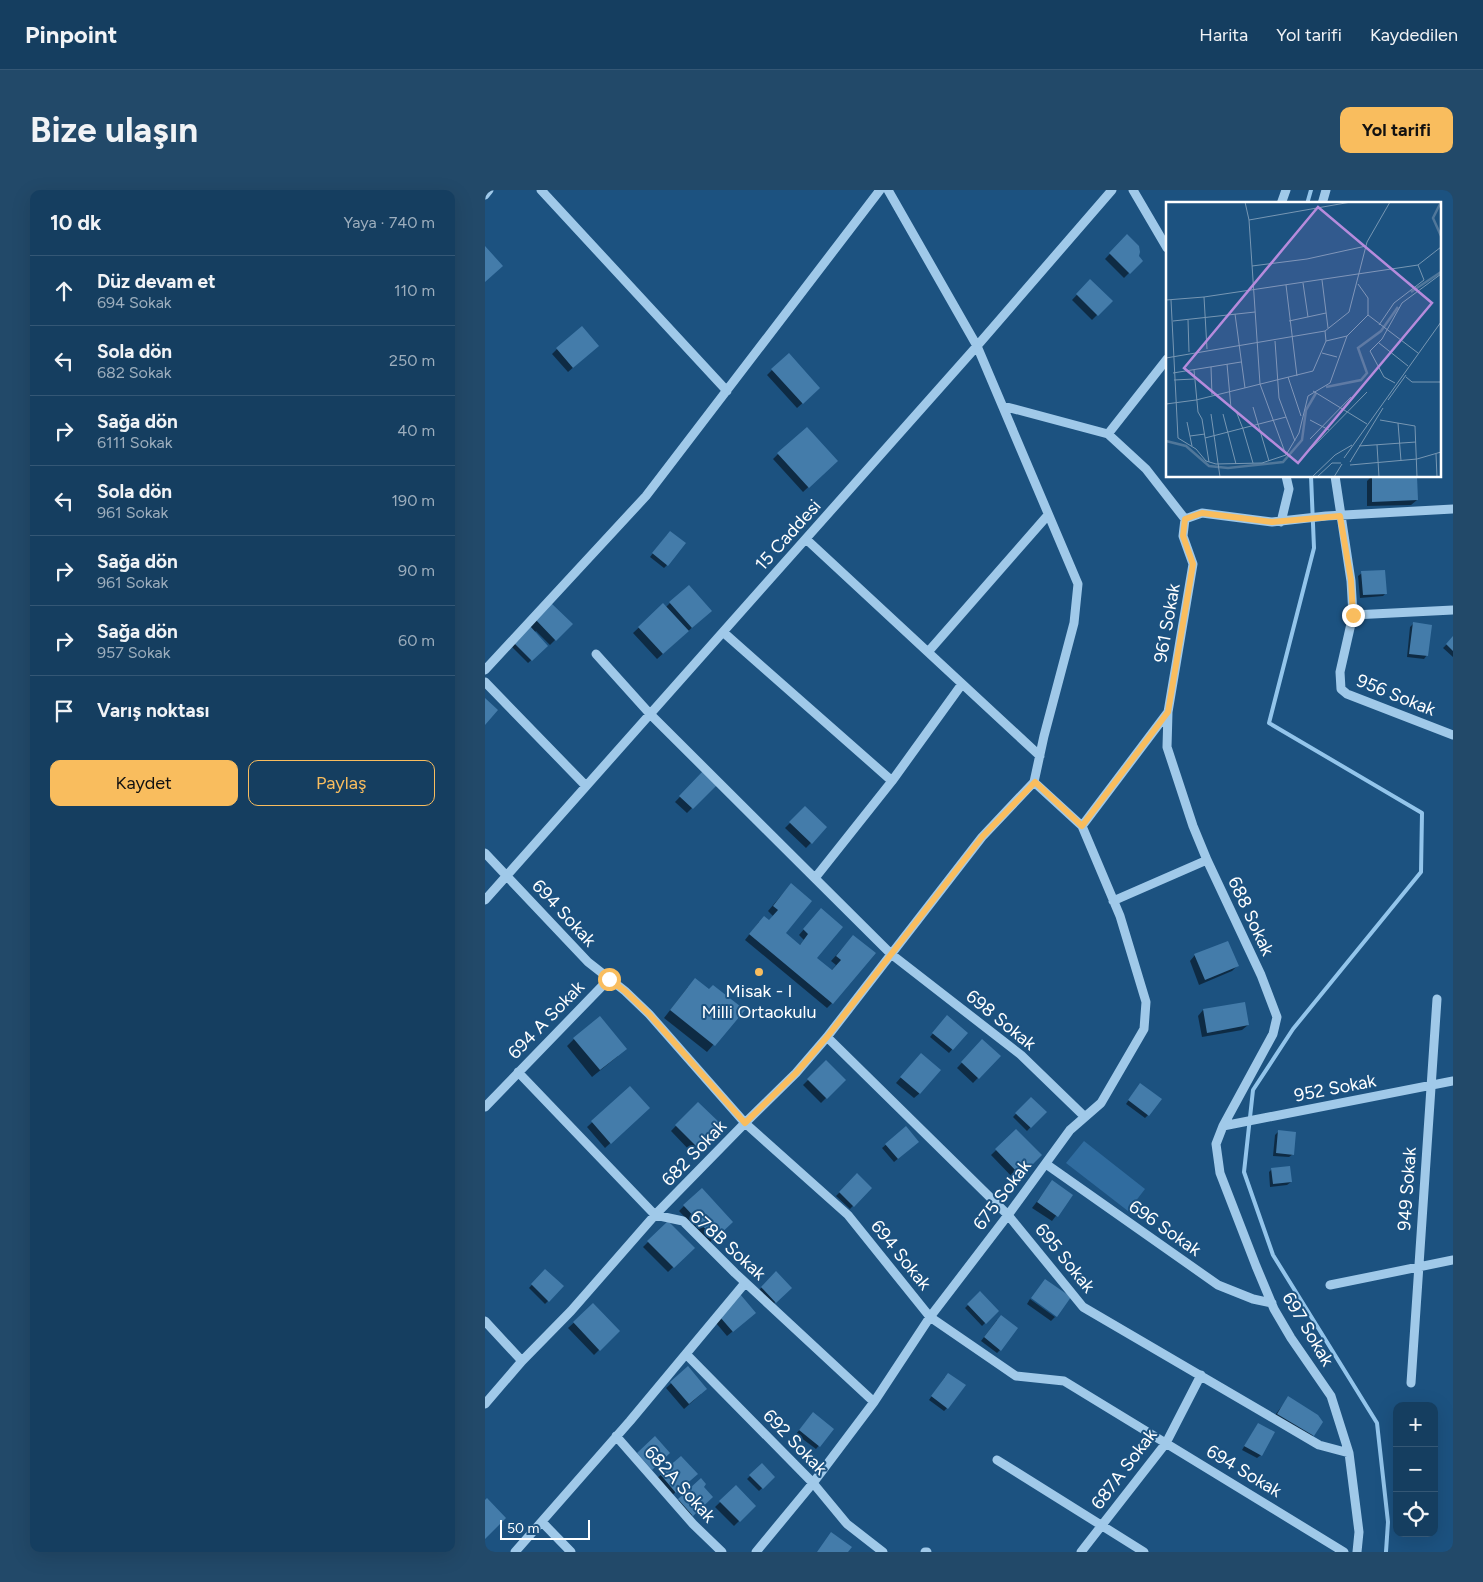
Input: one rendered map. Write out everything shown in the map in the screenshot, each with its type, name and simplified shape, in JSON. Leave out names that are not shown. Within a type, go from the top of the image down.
[{"type":"street","points":[[485,195],[489,190]]},
{"type":"street","points":[[541,190],[727,391]]},
{"type":"street","points":[[485,670],[647,496],[880,190]]},
{"type":"street","points":[[887,190],[977,346],[1078,584],[1074,623],[1035,782],[1082,826]]},
{"type":"street","name":"15 Caddesi","points":[[485,900],[977,346],[1112,190]]},
{"type":"street","points":[[1133,190],[1166,246]]},
{"type":"street","points":[[1282,202],[1286,190]]},
{"type":"street","points":[[1108,434],[1166,360]]},
{"type":"street","points":[[1003,406],[1108,434],[1146,469],[1185,519],[1202,513],[1272,522],[1326,516],[1453,509]]},
{"type":"street","points":[[1285,521],[1289,489],[1286,478]]},
{"type":"street","points":[[1335,478],[1351,580],[1353,615],[1453,610]]},
{"type":"street","points":[[928,652],[1048,514]]},
{"type":"street","name":"961 Sokak","points":[[1082,826],[1168,712],[1193,564],[1183,536],[1185,519]]},
{"type":"street","points":[[806,539],[1040,756]]},
{"type":"street","name":"956 Sokak","points":[[1353,615],[1340,672],[1341,689],[1347,694],[1453,735]]},
{"type":"street","points":[[723,632],[892,782]]},
{"type":"street","name":"698 Sokak","points":[[597,654],[650,714],[891,954],[1021,1055],[1085,1117]]},
{"type":"street","points":[[485,682],[586,786]]},
{"type":"street","points":[[815,878],[892,782],[962,684]]},
{"type":"street","name":"688 Sokak","points":[[1168,712],[1167,747],[1193,826],[1261,976],[1277,1017],[1273,1034],[1223,1126]]},
{"type":"street","name":"682 Sokak","points":[[485,1404],[522,1361],[571,1311],[655,1215],[796,1073],[827,1037],[982,837],[1035,782]]},
{"type":"street","name":"675 Sokak","points":[[756,1552],[813,1483],[874,1402],[930,1317],[1071,1130],[1101,1103],[1144,1029],[1146,1002],[1120,916],[1082,826]]},
{"type":"street","name":"694 Sokak","points":[[485,853],[588,962],[625,991],[649,1014],[745,1123],[848,1215],[930,1317],[1016,1376],[1064,1380],[1344,1552]]},
{"type":"street","points":[[1113,901],[1207,860]]},
{"type":"street","name":"694 A Sokak","points":[[485,1107],[609,979]]},
{"type":"street","name":"949 Sokak","points":[[1411,1383],[1437,999]]},
{"type":"street","name":"695 Sokak","points":[[827,1037],[1008,1215],[1083,1307],[1319,1445],[1349,1452]]},
{"type":"street","points":[[517,1072],[655,1215]]},
{"type":"street","name":"952 Sokak","points":[[1223,1126],[1453,1082]]},
{"type":"street","name":"697 Sokak","points":[[1223,1126],[1216,1144],[1220,1172],[1272,1303],[1291,1338],[1331,1396],[1349,1452],[1359,1532],[1357,1552]]},
{"type":"street","name":"696 Sokak","points":[[1046,1164],[1218,1285],[1253,1299],[1272,1303]]},
{"type":"street","name":"678B Sokak","points":[[655,1215],[683,1221],[745,1283],[874,1402]]},
{"type":"street","points":[[1330,1284],[1453,1260]]},
{"type":"street","points":[[515,1552],[745,1283]]},
{"type":"street","points":[[485,1321],[522,1361]]},
{"type":"street","name":"692 Sokak","points":[[686,1354],[813,1483],[847,1524],[883,1552]]},
{"type":"street","name":"687A Sokak","points":[[1081,1552],[1166,1443],[1201,1375]]},
{"type":"street","name":"682A Sokak","points":[[616,1436],[693,1524],[722,1552]]},
{"type":"street","points":[[997,1460],[1144,1552]]},
{"type":"street","points":[[542,1522],[571,1552]]},
{"type":"shaded area","points":[[1084,1141],[1145,1189],[1128,1211],[1066,1163]]},
{"type":"building","points":[[1127,234],[1139,246],[1139,256],[1143,261],[1130,274],[1109,253]]},
{"type":"building","points":[[485,246],[503,266],[485,282]]},
{"type":"building","points":[[1090,279],[1113,301],[1098,316],[1076,294]]},
{"type":"building","points":[[582,326],[599,346],[573,368],[556,348]]},
{"type":"building","points":[[789,353],[820,388],[803,404],[771,369]]},
{"type":"building","points":[[807,427],[838,461],[809,488],[777,453]]},
{"type":"building","points":[[1372,478],[1417,478],[1418,500],[1372,502]]},
{"type":"building","points":[[670,531],[686,543],[668,566],[652,553]]},
{"type":"building","points":[[1385,570],[1387,594],[1363,595],[1361,571]]},
{"type":"building","points":[[689,585],[712,611],[692,628],[669,602]]},
{"type":"building","points":[[551,603],[573,624],[556,641],[535,619]]},
{"type":"building","points":[[663,603],[689,631],[663,654],[638,627]]},
{"type":"building","points":[[1413,622],[1432,625],[1428,656],[1409,654]]},
{"type":"building","points":[[530,626],[548,646],[532,661],[513,642]]},
{"type":"building","points":[[1453,636],[1453,651],[1446,644]]},
{"type":"building","points":[[485,698],[498,710],[485,725]]},
{"type":"building","points":[[703,771],[717,785],[693,809],[679,796]]},
{"type":"building","points":[[805,806],[827,827],[812,844],[789,822]]},
{"type":"building","points":[[791,883],[812,901],[786,933],[800,945],[808,934],[803,929],[821,908],[843,927],[817,958],[832,970],[841,960],[836,956],[853,935],[876,953],[833,1004],[749,934],[764,916],[769,920],[778,910],[773,906]]},
{"type":"building","points":[[1228,941],[1239,966],[1205,980],[1194,954]]},
{"type":"building","points":[[695,978],[709,989],[713,985],[745,1010],[715,1046],[670,1010]]},
{"type":"building","points":[[1245,1002],[1249,1025],[1207,1033],[1203,1009]]},
{"type":"building","points":[[947,1015],[968,1033],[953,1050],[932,1033]]},
{"type":"building","points":[[600,1016],[627,1049],[600,1070],[573,1038]]},
{"type":"building","points":[[982,1039],[1001,1056],[979,1079],[961,1062]]},
{"type":"building","points":[[921,1053],[941,1070],[920,1094],[900,1077]]},
{"type":"building","points":[[826,1060],[846,1080],[827,1099],[807,1079]]},
{"type":"building","points":[[1140,1083],[1162,1099],[1149,1116],[1128,1100]]},
{"type":"building","points":[[630,1086],[650,1108],[611,1144],[591,1121]]},
{"type":"building","points":[[1031,1097],[1047,1112],[1031,1128],[1015,1113]]},
{"type":"building","points":[[698,1102],[722,1125],[698,1148],[675,1125]]},
{"type":"building","points":[[906,1126],[919,1142],[898,1159],[885,1144]]},
{"type":"building","points":[[1016,1129],[1042,1155],[1021,1176],[995,1149]]},
{"type":"building","points":[[1278,1130],[1296,1132],[1294,1155],[1276,1153]]},
{"type":"building","points":[[1290,1166],[1292,1182],[1273,1184],[1271,1168]]},
{"type":"building","points":[[857,1173],[872,1188],[854,1207],[839,1192]]},
{"type":"building","points":[[1052,1180],[1073,1195],[1058,1217],[1037,1202]]},
{"type":"building","points":[[702,1188],[733,1222],[715,1239],[683,1205]]},
{"type":"building","points":[[668,1221],[695,1248],[674,1268],[647,1241]]},
{"type":"building","points":[[545,1269],[564,1286],[549,1302],[531,1284]]},
{"type":"building","points":[[776,1271],[792,1288],[776,1303],[761,1287]]},
{"type":"building","points":[[1045,1279],[1071,1297],[1057,1317],[1031,1298]]},
{"type":"building","points":[[980,1291],[999,1311],[986,1324],[967,1304]]},
{"type":"building","points":[[740,1294],[756,1313],[733,1332],[720,1317],[728,1310],[728,1305]]},
{"type":"building","points":[[593,1303],[620,1331],[600,1351],[573,1322]]},
{"type":"building","points":[[1001,1315],[1018,1328],[1001,1351],[984,1337]]},
{"type":"building","points":[[688,1366],[707,1389],[689,1404],[670,1382]]},
{"type":"building","points":[[948,1373],[966,1385],[948,1409],[931,1396]]},
{"type":"building","points":[[1288,1396],[1318,1415],[1323,1422],[1314,1436],[1277,1414]]},
{"type":"building","points":[[813,1412],[834,1429],[820,1447],[799,1430]]},
{"type":"building","points":[[1258,1423],[1275,1432],[1262,1456],[1244,1446]]},
{"type":"building","points":[[655,1436],[670,1453],[652,1470],[637,1453]]},
{"type":"building","points":[[681,1456],[698,1474],[676,1493],[660,1474]]},
{"type":"building","points":[[762,1463],[775,1477],[763,1489],[749,1475]]},
{"type":"building","points":[[701,1478],[706,1484],[704,1487],[713,1497],[693,1516],[678,1499]]},
{"type":"building","points":[[736,1485],[756,1506],[740,1522],[719,1501]]},
{"type":"building","points":[[487,1498],[506,1518],[485,1539],[485,1500]]},
{"type":"building","points":[[831,1532],[852,1547],[848,1552],[817,1552]]},
{"type":"waterway","points":[[1308,202],[1311,190]]},
{"type":"waterway","points":[[1311,478],[1314,548],[1269,723],[1422,813],[1421,872],[1293,1029],[1253,1090],[1244,1172],[1273,1255],[1377,1423],[1388,1522],[1386,1552]]},
{"type":"place","name":"Misak - I Milli Ortaokulu","points":[[759,972]]},
{"type":"route","points":[[609,979],[625,991],[649,1014],[745,1123],[796,1073],[827,1037],[982,837],[1035,782],[1082,826],[1168,712],[1193,564],[1183,536],[1185,519],[1202,513],[1272,522],[1340,516],[1351,580],[1353,615]]}]
